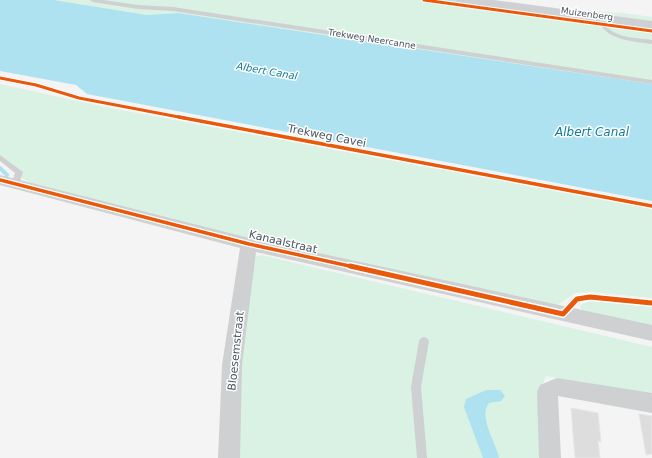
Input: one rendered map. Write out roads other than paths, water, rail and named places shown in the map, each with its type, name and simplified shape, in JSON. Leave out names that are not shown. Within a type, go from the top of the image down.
[{"type":"street","name":"Muizenberg","points":[[463,0],[652,26]]},
{"type":"street","name":"Kanaalstraat","points":[[7,182],[249,244],[652,333]]},
{"type":"street","name":"Bloesemstraat","points":[[229,458],[232,365],[249,244]]},
{"type":"street","points":[[550,458],[547,392],[557,386],[652,403]]},
{"type":"lane","name":"Trekweg Neercanne","points":[[93,0],[138,7],[181,10],[652,82]]},
{"type":"lane","points":[[601,19],[601,24],[604,30],[612,34],[652,42]]},
{"type":"lane","name":"Trekweg Cavei","points":[[0,78],[36,85],[79,98],[652,206]]},
{"type":"lane","points":[[0,157],[19,172],[7,182]]},
{"type":"lane","points":[[563,314],[577,299],[590,297],[652,302]]},
{"type":"lane","points":[[422,458],[416,387],[424,341]]},
{"type":"water","name":"Albert Canal","points":[[0,0],[54,0],[147,15],[178,13],[652,84],[652,201],[87,94],[76,85],[0,71]]},
{"type":"water","points":[[486,390],[500,390],[505,396],[501,401],[489,403],[486,409],[489,430],[499,458],[483,458],[464,407],[466,399]]},
{"type":"waterway","points":[[438,0],[462,3]]},
{"type":"waterway","points":[[0,168],[7,175]]}]
